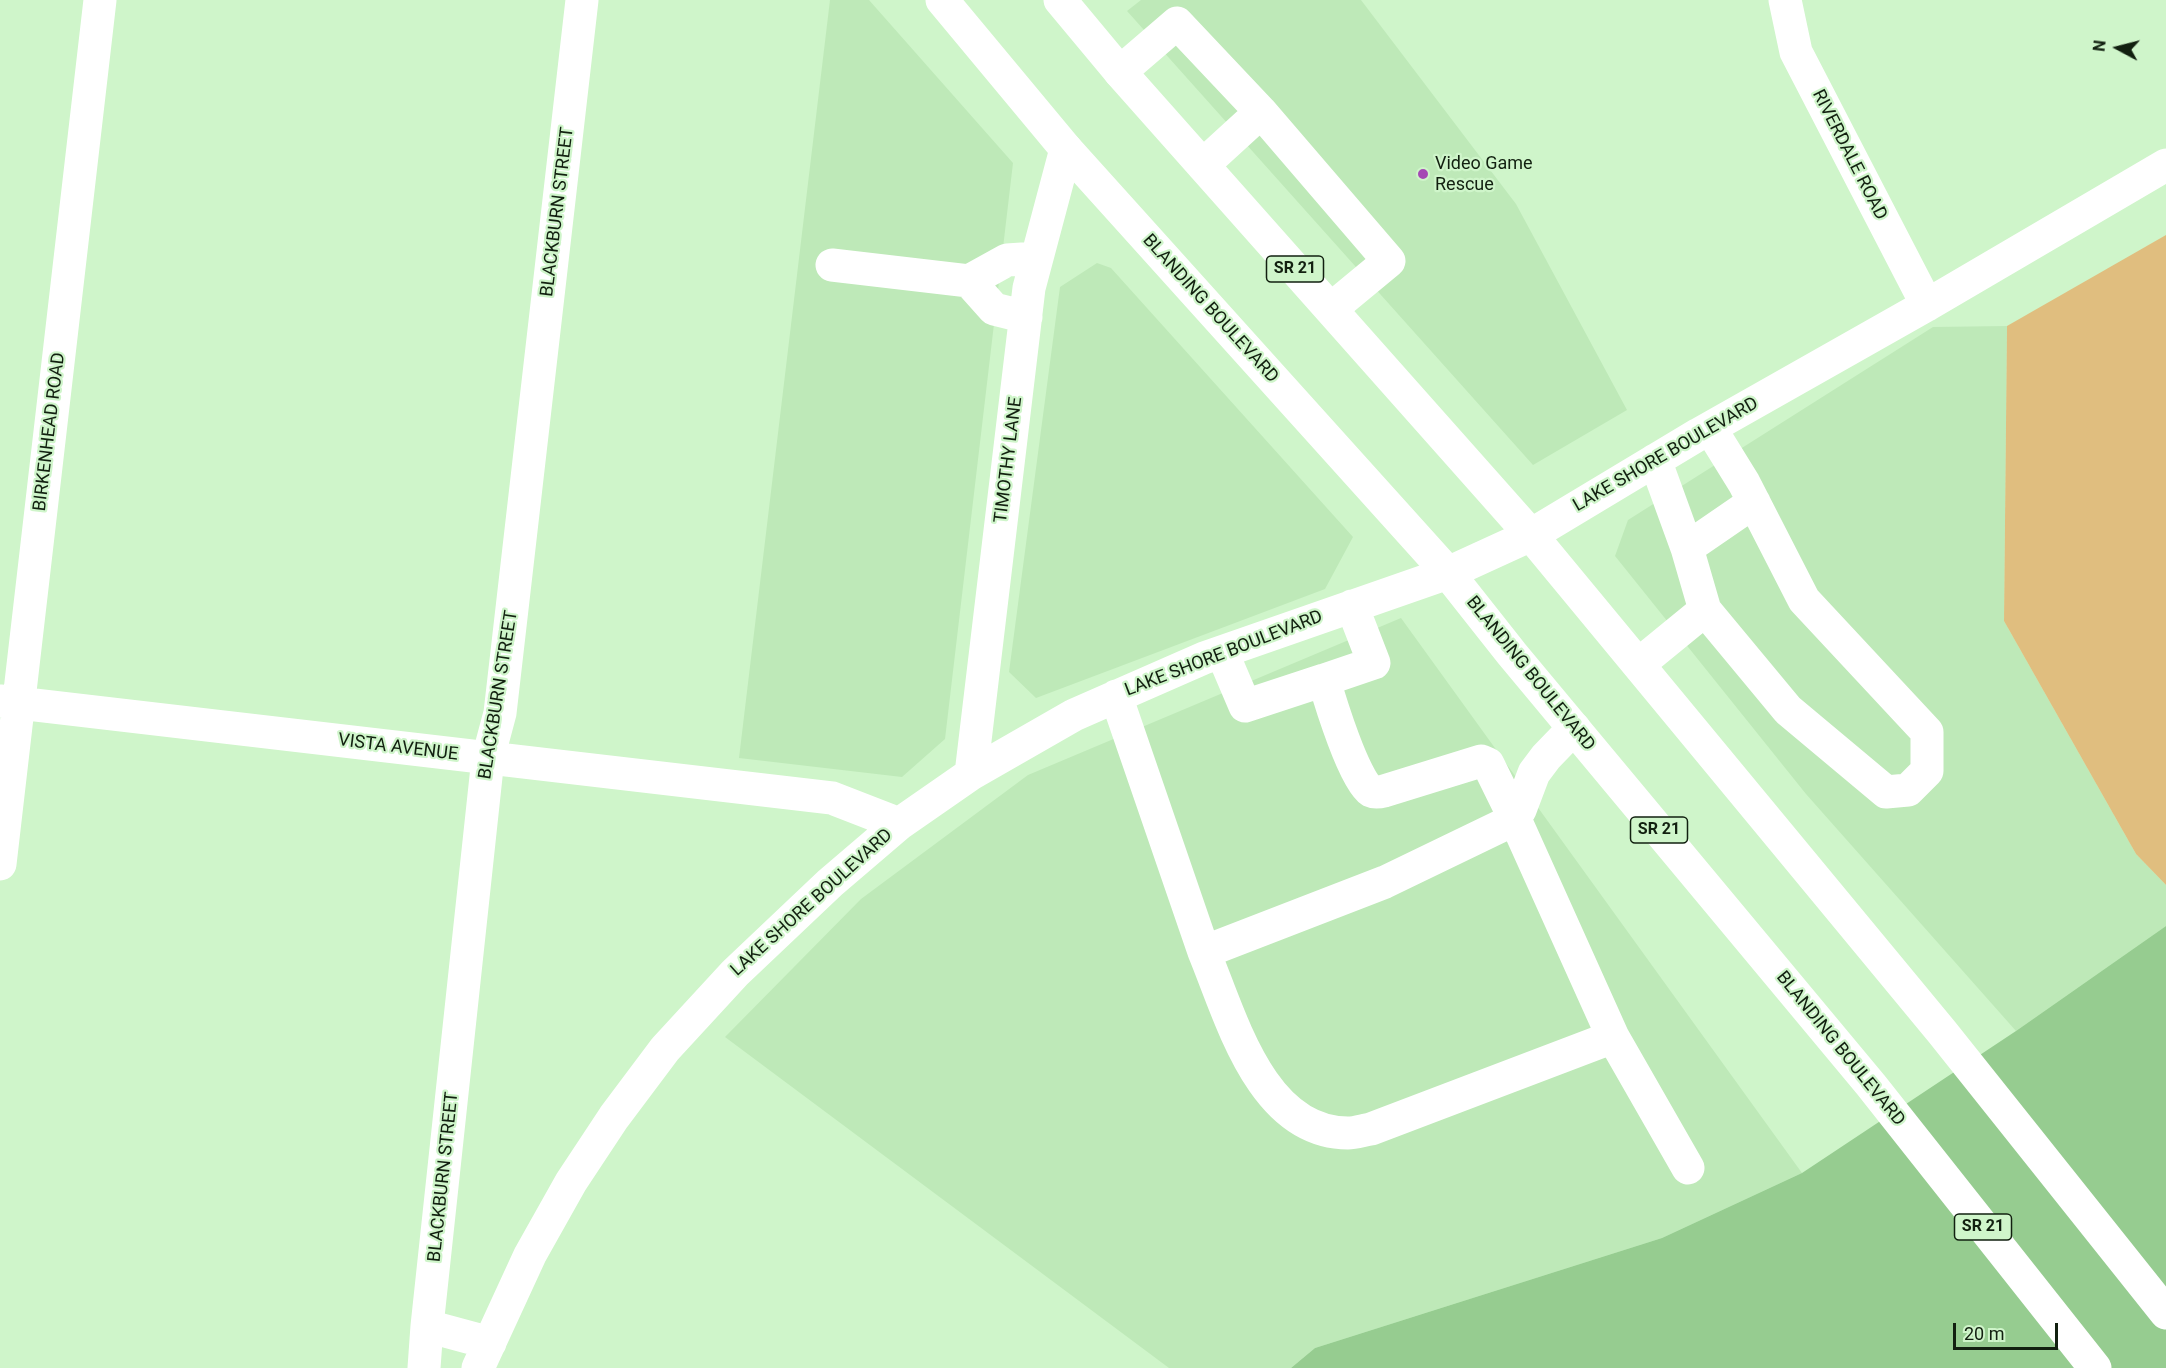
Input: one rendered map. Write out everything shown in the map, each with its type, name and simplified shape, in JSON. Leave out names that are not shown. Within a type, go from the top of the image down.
[{"type":"street","name":"BIRKENHEAD ROAD","points":[[0,864],[9,702],[100,0]]},
{"type":"street","name":"BLACKBURN STREET","points":[[424,1368],[488,759],[500,713],[582,0]]},
{"type":"street","name":"BLANDING BOULEVARD","points":[[942,0],[1066,149],[1448,573],[1871,1085],[2095,1368]]},
{"type":"street","name":"RIVERDALE ROAD","points":[[1785,0],[1796,52],[1927,305]]},
{"type":"street","name":"SR 21","points":[[1072,4],[1120,72],[1531,535],[1639,664],[1942,1032],[2166,1313]]},
{"type":"street","points":[[1120,72],[1177,22],[1261,112],[1389,261],[1331,309]]},
{"type":"street","points":[[1203,165],[1261,112]]},
{"type":"street","name":"TIMOTHY LANE","points":[[971,774],[1029,288],[1066,149]]},
{"type":"street","name":"LAKE SHORE BOULEVARD","points":[[484,1355],[530,1255],[571,1182],[614,1117],[665,1049],[735,973],[830,882],[899,824],[971,774],[1074,715],[1222,652],[1448,573],[1531,535],[1710,428],[1927,305],[2166,165]]},
{"type":"street","points":[[832,265],[969,281],[1007,260],[1037,258]]},
{"type":"street","points":[[969,281],[994,309],[1026,317]]},
{"type":"street","points":[[1656,460],[1687,548],[1705,610],[1788,710],[1886,792],[1908,790],[1928,771],[1927,732],[1804,600],[1744,483],[1710,428]]},
{"type":"street","points":[[1687,548],[1754,502]]},
{"type":"street","points":[[1222,652],[1245,706],[1374,663],[1352,606]]},
{"type":"street","points":[[1639,664],[1705,610]]},
{"type":"street","points":[[1324,680],[1340,732],[1363,783],[1371,791],[1384,791],[1481,761],[1492,769],[1613,1037],[1688,1168]]},
{"type":"street","points":[[1116,696],[1204,952],[1250,1064],[1280,1104],[1302,1121],[1325,1130],[1349,1133],[1371,1129],[1613,1037]]},
{"type":"street","name":"VISTA AVENUE","points":[[9,702],[832,798],[899,824]]},
{"type":"street","points":[[1204,952],[1385,882],[1503,825],[1520,810],[1534,773],[1546,756],[1574,728]]},
{"type":"street","points":[[428,1326],[484,1355]]},
{"type":"shaded area","points":[[830,0],[869,0],[1013,163],[945,739],[902,777],[739,758]]},
{"type":"shaded area","points":[[1141,0],[1361,0],[1516,204],[1627,410],[1533,465],[1127,11]]},
{"type":"shaded area","points":[[2166,235],[2166,885],[2136,854],[2004,621],[2007,326]]},
{"type":"shaded area","points":[[1097,263],[1111,268],[1353,537],[1325,589],[1036,698],[1009,672],[1060,287]]},
{"type":"shaded area","points":[[2007,326],[2004,621],[2136,854],[2166,885],[2166,926],[2016,1031],[1806,794],[1615,556],[1628,520],[1933,327]]},
{"type":"shaded area","points":[[1401,618],[1802,1173],[1662,1238],[1315,1348],[1291,1368],[1169,1368],[725,1037],[861,899],[1028,775]]},
{"type":"shaded area","points":[[2166,926],[2166,1368],[1291,1368],[1315,1348],[1662,1238],[1802,1173],[2016,1031]]},
{"type":"place","name":"Video Game Rescue","points":[[1423,174]]}]
